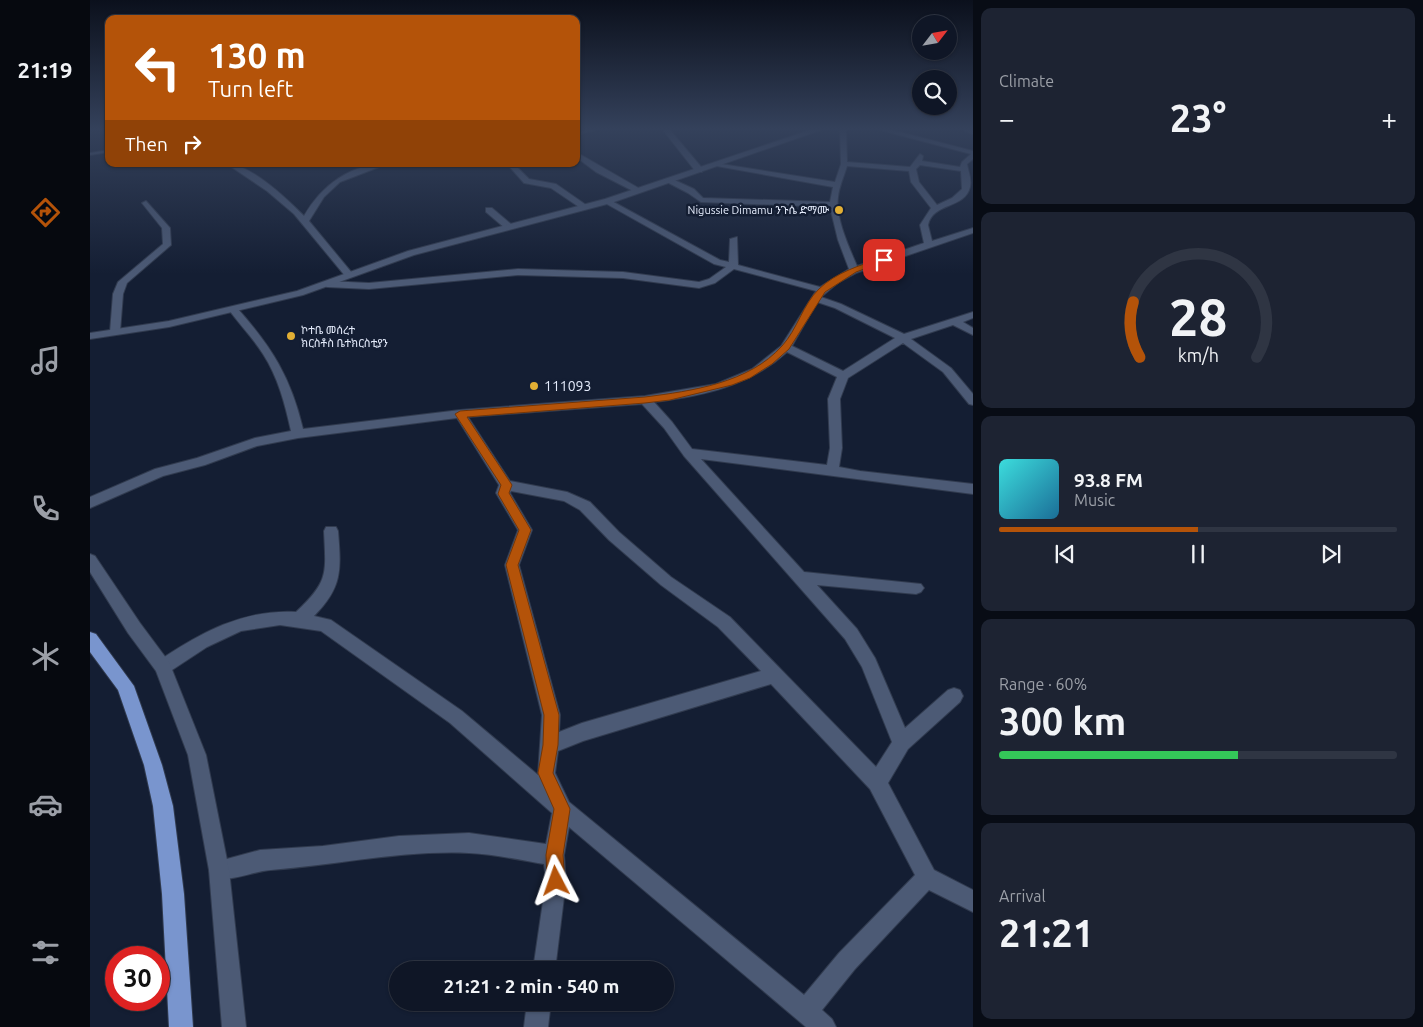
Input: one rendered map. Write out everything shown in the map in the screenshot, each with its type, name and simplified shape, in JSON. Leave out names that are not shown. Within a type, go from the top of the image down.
[{"type":"main road","points":[[90,639],[125,686],[153,765],[163,806],[173,894],[181,1027]]},
{"type":"street","points":[[255,178],[282,197],[305,221],[349,275]]},
{"type":"street","points":[[305,221],[319,198],[334,181],[341,178]]},
{"type":"street","points":[[524,178],[527,181],[553,186],[585,207]]},
{"type":"street","points":[[614,178],[638,190]]},
{"type":"street","points":[[90,336],[169,324],[234,310],[327,284],[411,253],[585,207],[674,178]]},
{"type":"street","points":[[794,178],[837,185]]},
{"type":"street","points":[[839,178],[834,205],[842,240],[854,270]]},
{"type":"street","points":[[914,178],[915,182],[935,208]]},
{"type":"street","points":[[930,244],[923,230],[925,218],[935,208],[954,200],[966,191],[966,178]]},
{"type":"street","points":[[667,180],[691,191],[701,200],[834,205]]},
{"type":"street","points":[[608,200],[631,215],[675,236],[704,256],[819,295],[904,338],[947,370],[973,401]]},
{"type":"street","points":[[115,332],[118,294],[122,282],[166,245],[166,228],[146,203]]},
{"type":"street","points":[[488,210],[509,227]]},
{"type":"street","points":[[90,503],[160,472],[200,462],[255,442],[298,434],[460,414],[645,400],[713,387],[747,376],[769,362],[786,347],[819,295],[854,270],[973,230]]},
{"type":"street","points":[[733,266],[734,239]]},
{"type":"street","points":[[327,284],[369,286],[518,272],[623,275],[699,285],[712,281],[733,266]]},
{"type":"street","points":[[234,310],[270,354],[284,381],[298,434]]},
{"type":"street","points":[[832,470],[836,448],[834,399],[843,376],[904,338],[973,315]]},
{"type":"street","points":[[956,322],[973,332]]},
{"type":"street","points":[[786,347],[843,376]]},
{"type":"street","points":[[645,400],[668,425],[688,453],[803,578],[851,634],[869,663],[902,744]]},
{"type":"street","points":[[460,414],[506,485],[567,498],[585,506],[614,536],[666,581],[724,622],[756,653],[774,675],[877,782],[927,877],[973,901]]},
{"type":"street","points":[[688,453],[832,470],[860,476],[973,488]]},
{"type":"street","points":[[506,485],[503,494],[525,530],[512,565],[551,715],[550,745],[546,773],[562,809],[554,855],[556,881],[545,961]]},
{"type":"street","points":[[302,618],[325,595],[332,582],[331,531]]},
{"type":"street","points":[[90,560],[162,667],[197,755],[219,870],[234,1027]]},
{"type":"street","points":[[803,578],[916,588]]},
{"type":"street","points":[[162,667],[208,637],[237,625],[270,617],[302,618],[325,625],[456,717],[562,809],[824,1027]]},
{"type":"street","points":[[550,745],[582,732],[774,675]]},
{"type":"street","points":[[877,782],[902,744],[954,696]]},
{"type":"street","points":[[219,870],[260,860],[323,856],[399,846],[469,843],[554,855]]},
{"type":"street","points":[[805,1012],[847,961],[927,877]]},
{"type":"street","points":[[536,1027],[538,1011]]},
{"type":"place","name":"Nigussie Dimamu ንጉሴ ድማሙ","points":[[839,210]]},
{"type":"place","name":"ኮተቤ መሰረተ ክርስቶስ ቤተክርስቲያን","points":[[291,336]]},
{"type":"place","name":"111093","points":[[534,386]]},
{"type":"route","points":[[556,881],[554,855],[562,809],[546,773],[550,745],[551,715],[516,587],[512,565],[517,547],[523,539],[525,530],[503,494],[506,485],[460,414],[645,400],[670,397],[728,383],[747,376],[769,362],[786,347],[822,290],[854,270],[884,260]]}]
